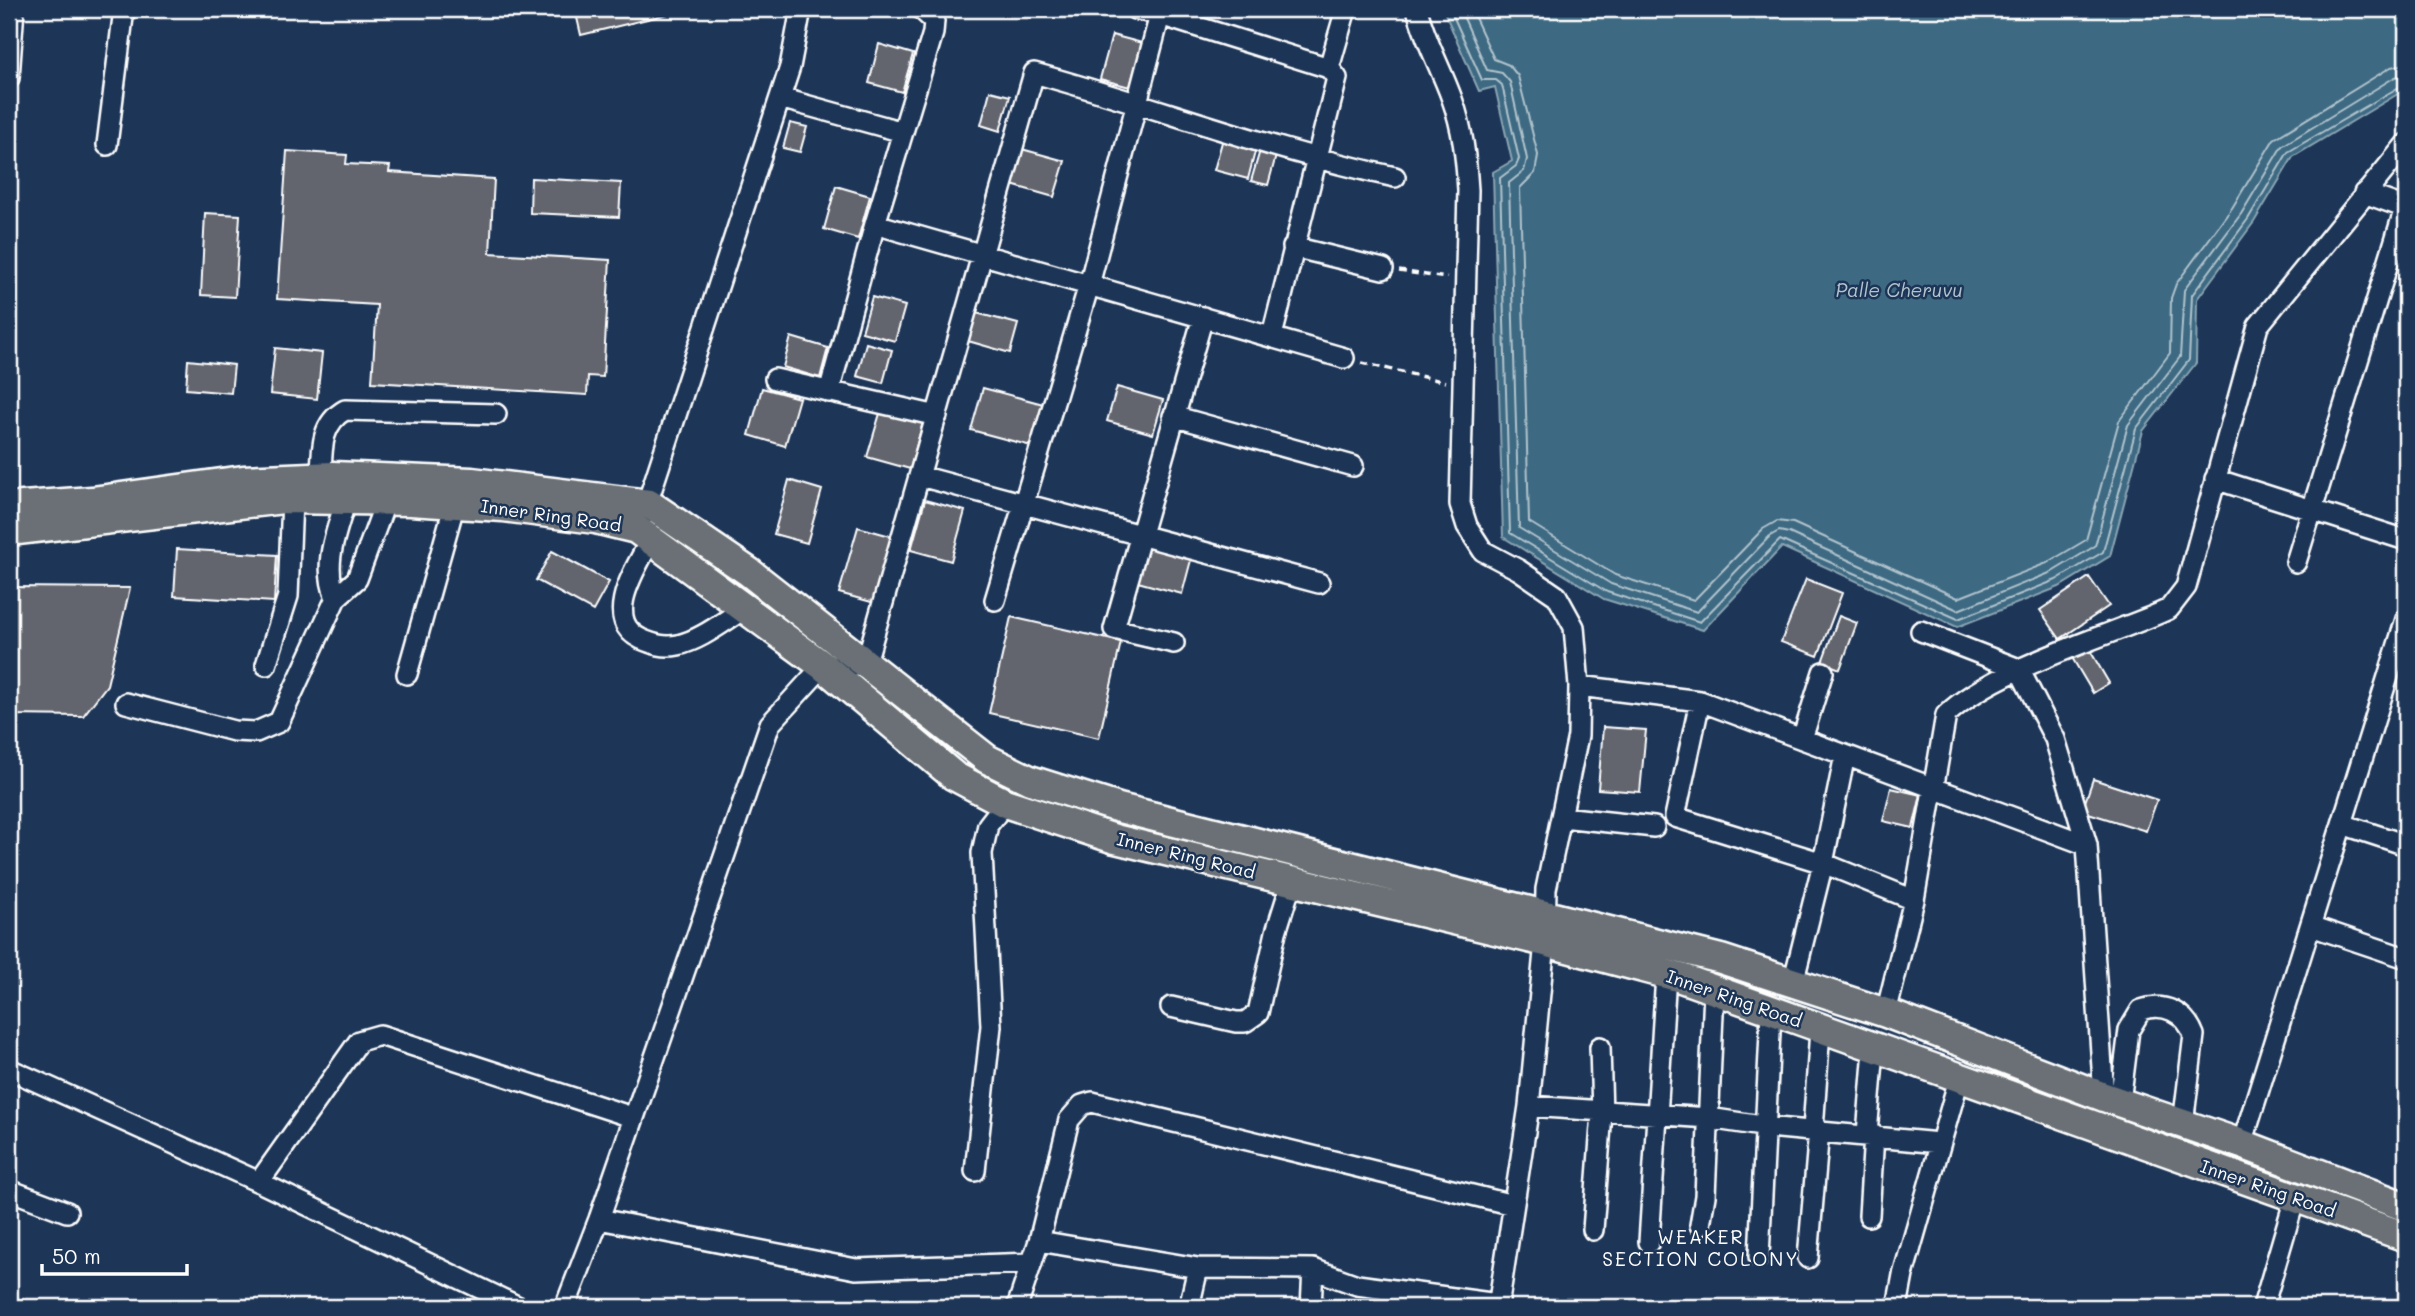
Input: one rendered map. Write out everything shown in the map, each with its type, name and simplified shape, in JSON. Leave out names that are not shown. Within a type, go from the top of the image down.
[{"type":"highway","name":"Inner Ring Road","points":[[9,507],[92,501],[243,480],[321,477],[455,503],[595,519],[644,534],[822,666],[954,776],[1005,803],[1115,839],[1545,942],[1666,975],[2406,1237]]},
{"type":"highway","name":"Inner Ring Road","points":[[9,531],[292,500],[346,500],[390,490],[472,482],[649,504],[749,572],[865,666],[987,759],[1030,780],[1119,808],[1721,959],[1886,1013],[2112,1100],[2242,1144],[2406,1207]]},
{"type":"street","points":[[9,78],[14,9]]},
{"type":"street","points":[[107,145],[124,9]]},
{"type":"street","points":[[744,609],[678,645],[657,646],[633,635],[625,621],[622,604],[644,534],[649,504],[790,67],[801,9]]},
{"type":"street","points":[[829,392],[875,224],[933,33],[934,21],[930,13],[921,9]]},
{"type":"street","points":[[1135,9],[1329,68],[1337,78],[1272,336]]},
{"type":"street","points":[[1329,68],[1346,9]]},
{"type":"street","points":[[1039,1241],[1198,1268],[1313,1269],[1357,1285],[1498,1305],[1529,1106],[1545,942],[1543,913],[1578,736],[1579,686],[1574,627],[1557,596],[1520,570],[1483,551],[1467,526],[1460,503],[1468,190],[1464,141],[1453,100],[1426,42],[1417,9]]},
{"type":"street","points":[[995,600],[1089,285],[1160,15]]},
{"type":"street","points":[[565,1307],[599,1219],[632,1117],[770,724],[822,666],[865,666],[1034,73],[1137,102],[1315,160],[1395,177]]},
{"type":"street","points":[[780,98],[903,132]]},
{"type":"street","points":[[1886,1013],[1914,901],[1946,715],[1958,703],[2019,669],[2169,609],[2186,587],[2258,326],[2406,144]]},
{"type":"street","points":[[2296,562],[2405,208],[2364,193]]},
{"type":"street","points":[[875,224],[1343,358]]},
{"type":"street","points":[[1293,247],[1383,269]]},
{"type":"street","points":[[1174,643],[1114,629],[1203,317]]},
{"type":"street","points":[[775,379],[937,416]]},
{"type":"street","points":[[321,477],[326,429],[334,416],[345,410],[496,414]]},
{"type":"street","points":[[1173,416],[1353,466]]},
{"type":"street","points":[[920,476],[1319,583]]},
{"type":"street","points":[[2215,479],[2406,540]]},
{"type":"street","points":[[127,704],[234,731],[256,732],[279,722],[335,598],[357,579],[390,490]]},
{"type":"street","points":[[266,665],[288,596],[292,500]]},
{"type":"street","points":[[335,598],[328,579],[331,550],[346,500]]},
{"type":"street","points":[[407,674],[444,550],[455,503]]},
{"type":"street","points":[[2242,1144],[2406,619]]},
{"type":"street","points":[[1921,631],[2019,669],[2055,738],[2087,845],[2112,1100]]},
{"type":"street","points":[[1802,739],[1823,672]]},
{"type":"street","points":[[1579,686],[1700,701],[2087,845]]},
{"type":"street","points":[[1700,701],[1675,817],[1823,863],[1914,901]]},
{"type":"street","points":[[1793,983],[1823,863],[1844,755]]},
{"type":"street","points":[[975,1171],[990,1026],[982,853],[988,825],[1005,803]]},
{"type":"street","points":[[1562,817],[1654,827]]},
{"type":"street","points":[[2342,824],[2406,845]]},
{"type":"street","points":[[1171,1007],[1236,1022],[1245,1022],[1258,1013],[1276,932],[1292,881]]},
{"type":"street","points":[[2311,926],[2406,958]]},
{"type":"street","points":[[1649,1242],[1666,975]]},
{"type":"street","points":[[1699,1225],[1709,1118],[1714,990]]},
{"type":"street","points":[[2112,1100],[2134,1019],[2141,1010],[2151,1006],[2176,1012],[2194,1035],[2183,1124]]},
{"type":"street","points":[[1759,1257],[1768,1127],[1771,1012]]},
{"type":"street","points":[[1808,1258],[1820,1030]]},
{"type":"street","points":[[259,1182],[359,1041],[380,1035],[632,1117]]},
{"type":"street","points":[[1593,1230],[1602,1113],[1600,1047]]},
{"type":"street","points":[[1869,1216],[1874,1049]]},
{"type":"street","points":[[9,1069],[259,1182],[519,1307]]},
{"type":"street","points":[[1897,1307],[1903,1275],[1959,1079]]},
{"type":"street","points":[[1017,1307],[1039,1241],[1069,1120],[1082,1105],[1092,1102],[1513,1205]]},
{"type":"street","points":[[1529,1106],[1656,1117],[1709,1118],[1768,1127],[1940,1143]]},
{"type":"street","points":[[9,1190],[67,1212]]},
{"type":"street","points":[[2263,1307],[2295,1198]]},
{"type":"street","points":[[599,1219],[856,1269],[1032,1263]]},
{"type":"street","points":[[1189,1307],[1198,1268]]},
{"type":"street","points":[[1311,1307],[1313,1269]]},
{"type":"path","points":[[1383,269],[1466,281]]},
{"type":"path","points":[[1343,358],[1462,386]]},
{"type":"water","name":"Palle Cheruvu","points":[[1443,9],[2406,9],[2406,89],[2293,157],[2254,222],[2197,299],[2196,363],[2143,431],[2110,556],[2059,587],[1957,627],[1782,547],[1703,630],[1604,599],[1503,537],[1493,172],[1512,161],[1495,87],[1479,91]]},
{"type":"building","points":[[57,9],[83,9],[82,13]]},
{"type":"building","points":[[575,9],[689,9],[581,35]]},
{"type":"building","points":[[1112,35],[1142,43],[1130,87],[1100,79]]},
{"type":"building","points":[[879,44],[913,54],[902,92],[869,83]]},
{"type":"building","points":[[990,91],[1010,96],[1000,131],[981,125]]},
{"type":"building","points":[[790,123],[807,127],[800,152],[783,148]]},
{"type":"building","points":[[1224,135],[1257,144],[1248,179],[1214,170]]},
{"type":"building","points":[[1261,147],[1277,152],[1268,185],[1251,181]]},
{"type":"building","points":[[1018,148],[1065,161],[1054,197],[1008,184]]},
{"type":"building","points":[[287,151],[347,155],[346,164],[390,166],[389,172],[494,179],[490,253],[610,260],[603,377],[588,376],[587,395],[372,382],[377,305],[277,299]]},
{"type":"building","points":[[531,178],[621,183],[619,217],[530,213]]},
{"type":"building","points":[[836,186],[870,196],[858,239],[824,229]]},
{"type":"building","points":[[205,213],[240,215],[235,297],[201,295]]},
{"type":"building","points":[[872,297],[905,306],[895,341],[862,332]]},
{"type":"building","points":[[976,313],[1018,324],[1010,353],[968,341]]},
{"type":"building","points":[[791,337],[828,348],[820,378],[783,367]]},
{"type":"building","points":[[866,343],[892,350],[883,383],[857,376]]},
{"type":"building","points":[[275,348],[322,353],[317,399],[270,394]]},
{"type":"building","points":[[188,360],[234,365],[231,393],[186,389]]},
{"type":"building","points":[[1117,387],[1163,400],[1153,434],[1107,421]]},
{"type":"building","points":[[762,388],[799,398],[785,446],[749,435]]},
{"type":"building","points":[[983,388],[1047,405],[1035,447],[971,430]]},
{"type":"building","points":[[881,410],[923,422],[910,469],[867,457]]},
{"type":"building","points":[[789,480],[822,490],[807,543],[774,534]]},
{"type":"building","points":[[925,500],[965,511],[951,561],[911,550]]},
{"type":"building","points":[[858,527],[894,537],[875,603],[839,593]]},
{"type":"building","points":[[1144,546],[1191,560],[1182,594],[1134,581]]},
{"type":"building","points":[[177,549],[277,555],[274,602],[174,596]]},
{"type":"building","points":[[552,551],[609,582],[593,611],[536,580]]},
{"type":"building","points":[[2089,577],[2109,606],[2060,639],[2040,610]]},
{"type":"building","points":[[1806,579],[1842,593],[1818,656],[1781,642]]},
{"type":"building","points":[[9,587],[130,588],[107,685],[83,716],[9,715]]},
{"type":"building","points":[[1839,616],[1857,623],[1840,669],[1822,662]]},
{"type":"building","points":[[1011,617],[1121,642],[1099,738],[989,713]]},
{"type":"building","points":[[2088,647],[2109,683],[2093,693],[2071,656]]},
{"type":"building","points":[[1603,727],[1646,730],[1640,792],[1598,789]]},
{"type":"building","points":[[2093,779],[2157,800],[2146,831],[2082,811]]},
{"type":"building","points":[[1891,788],[1921,795],[1913,828],[1883,821]]},
{"type":"district","name":"WEAKER SECTION COLONY","points":[[1701,1248]]}]
